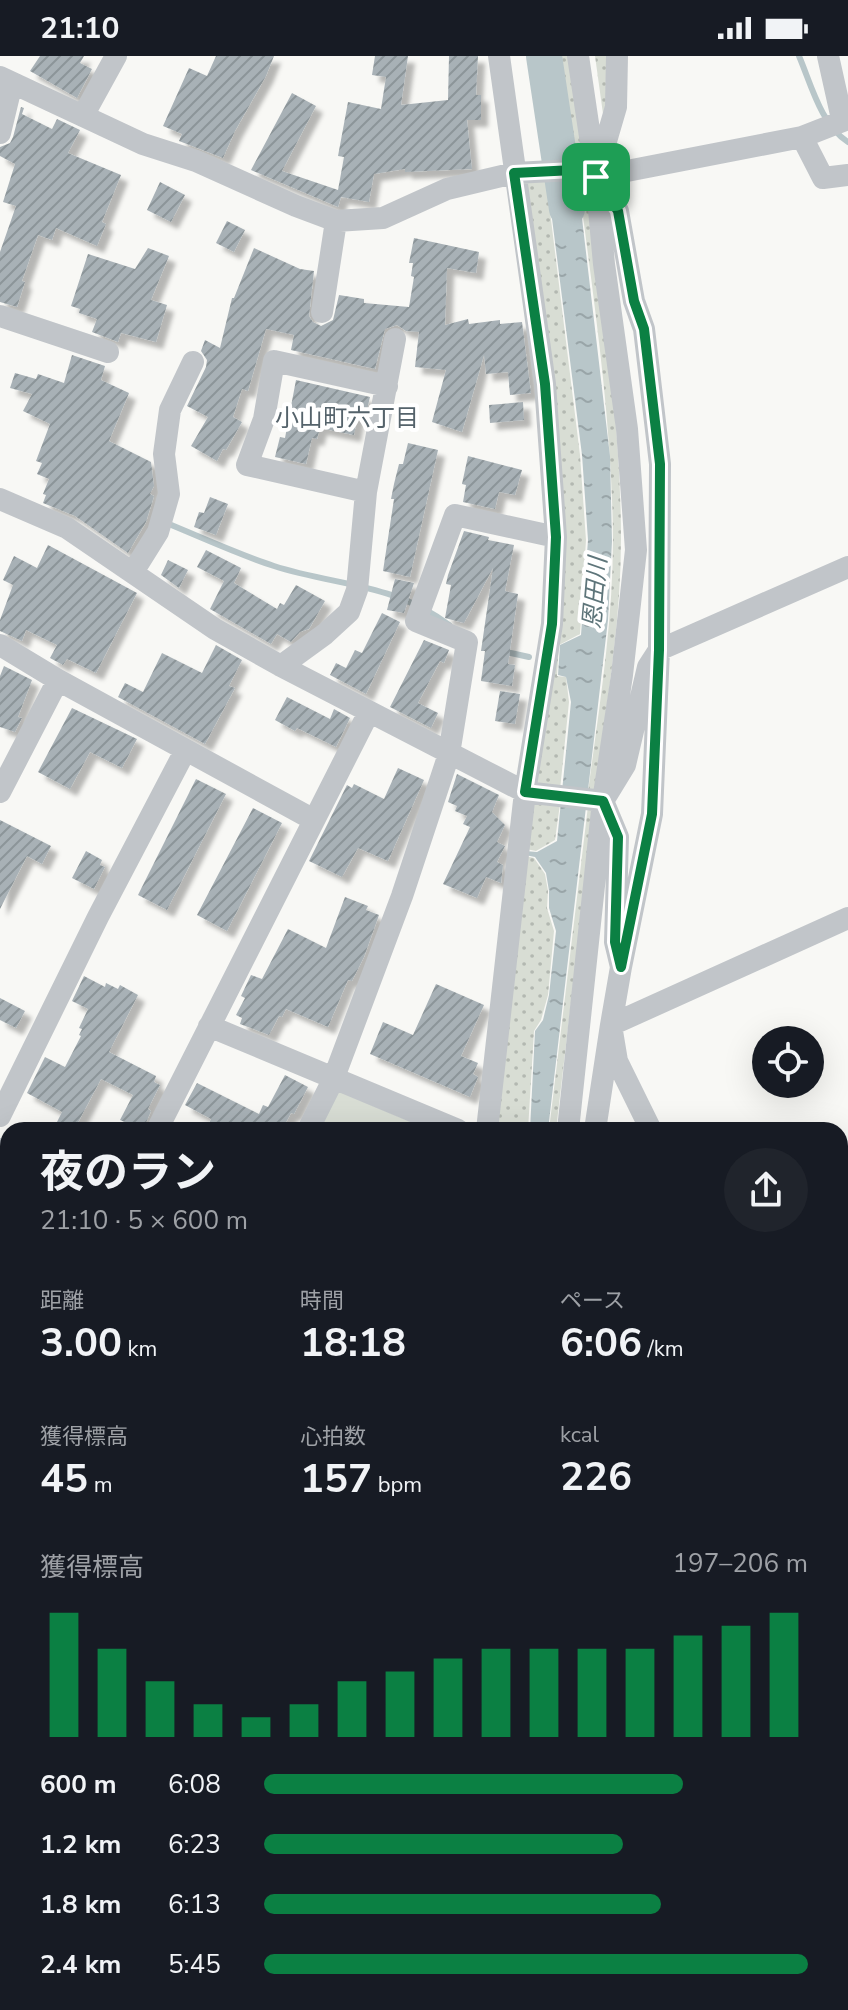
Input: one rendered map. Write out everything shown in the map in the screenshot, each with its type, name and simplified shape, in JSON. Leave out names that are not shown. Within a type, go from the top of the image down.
[{"type":"street","points":[[83,116],[116,56]]},
{"type":"street","points":[[488,1122],[525,792],[552,624],[556,537],[545,384],[499,56]]},
{"type":"street","points":[[569,1122],[603,801],[622,675],[636,550],[627,429],[578,56]]},
{"type":"street","points":[[596,1122],[621,967],[652,814],[659,650],[660,464],[644,329],[634,301],[618,211],[595,173],[616,107],[617,56]]},
{"type":"street","points":[[828,56],[831,125],[823,178],[848,175]]},
{"type":"street","points":[[0,133],[6,80],[143,144],[196,161],[336,221],[383,218],[447,189],[514,173],[595,173],[831,125]]},
{"type":"street","points":[[322,312],[336,221]]},
{"type":"street","points":[[0,316],[108,352]]},
{"type":"street","points":[[281,666],[349,612],[358,580],[366,492],[395,339]]},
{"type":"street","points":[[366,492],[247,465],[264,419],[274,361],[387,386]]},
{"type":"street","points":[[133,572],[158,532],[169,494],[164,454],[170,410],[193,362]]},
{"type":"street","points":[[0,499],[67,528],[215,629],[449,754],[525,792],[603,801]]},
{"type":"street","points":[[312,1122],[333,1080],[402,896],[449,754],[467,642],[416,621],[455,515],[556,537]]},
{"type":"street","points":[[603,801],[625,765],[648,667],[659,650],[848,567]]},
{"type":"street","points":[[0,645],[185,751],[314,820]]},
{"type":"street","points":[[0,792],[58,680]]},
{"type":"street","points":[[161,1122],[369,712]]},
{"type":"street","points":[[0,1116],[98,917],[185,751]]},
{"type":"street","points":[[603,801],[618,837],[615,942],[621,967]]},
{"type":"street","points":[[611,1025],[848,918]]},
{"type":"street","points":[[611,1025],[617,1061],[647,1122]]},
{"type":"street","points":[[209,1026],[438,1122]]},
{"type":"shaded area","points":[[561,56],[569,56],[584,163],[577,164]]},
{"type":"shaded area","points":[[595,56],[608,56],[608,150]]},
{"type":"shaded area","points":[[585,176],[614,402],[621,539],[616,635],[594,793],[588,792],[608,634],[613,539],[605,402],[578,177]]},
{"type":"shaded area","points":[[546,179],[580,455],[586,540],[580,634],[559,645],[557,676],[566,677],[569,702],[560,790],[532,787],[553,647],[521,181]]},
{"type":"shaded area","points":[[532,801],[560,804],[555,840],[536,851],[526,849]]},
{"type":"shaded area","points":[[588,806],[594,807],[557,1122],[550,1122]]},
{"type":"shaded area","points":[[525,856],[534,858],[545,874],[548,891],[547,908],[554,931],[548,995],[541,1020],[534,1031],[528,1122],[495,1122]]},
{"type":"shaded area","points":[[338,1091],[411,1122],[323,1122]]},
{"type":"water","points":[[577,176],[610,456],[612,541],[608,620],[549,1122],[530,1122],[535,1031],[543,1020],[549,995],[556,931],[549,908],[546,873],[535,857],[525,855],[525,851],[537,852],[557,841],[571,702],[566,677],[558,675],[560,645],[581,635],[588,540],[582,455],[547,179]]},
{"type":"building","points":[[40,56],[84,56],[80,63],[92,69],[77,98],[30,71]]},
{"type":"building","points":[[216,56],[274,56],[223,158],[179,141],[182,134],[163,126],[189,68],[207,76]]},
{"type":"building","points":[[375,56],[408,56],[401,105],[448,100],[449,56],[478,56],[476,95],[481,95],[481,120],[467,120],[472,169],[405,172],[405,169],[374,174],[369,202],[341,197],[338,207],[251,170],[292,93],[316,106],[282,171],[338,190],[344,157],[338,156],[348,102],[381,109],[386,77],[372,75]]},
{"type":"building","points":[[21,107],[24,108],[22,114],[52,129],[57,119],[80,130],[68,153],[121,175],[102,222],[106,224],[97,246],[56,228],[52,240],[38,235],[22,281],[25,282],[17,307],[0,302],[0,252],[16,206],[3,202],[15,164],[0,156],[0,147],[10,143]]},
{"type":"building","points":[[160,182],[185,195],[171,222],[147,210]]},
{"type":"building","points":[[227,221],[245,230],[234,252],[216,243]]},
{"type":"building","points":[[414,238],[479,252],[476,273],[447,268],[445,325],[468,319],[469,324],[500,320],[500,324],[522,322],[531,393],[510,395],[508,372],[486,374],[484,355],[462,432],[432,422],[446,370],[415,367],[419,332],[406,331],[397,325],[385,329],[375,369],[291,350],[294,335],[266,329],[248,391],[242,389],[233,417],[242,422],[226,450],[223,449],[217,461],[191,446],[208,417],[187,406],[206,367],[207,360],[201,351],[205,340],[220,348],[232,298],[254,248],[300,269],[314,271],[309,316],[321,326],[333,320],[339,295],[364,299],[364,303],[409,307],[414,277],[411,276],[413,263],[409,263]]},
{"type":"building","points":[[148,248],[169,256],[151,300],[167,305],[156,342],[121,333],[118,342],[92,332],[97,319],[79,313],[80,309],[71,306],[88,254],[135,269]]},
{"type":"building","points":[[72,355],[105,366],[101,380],[129,393],[109,441],[151,462],[154,486],[150,494],[154,496],[146,522],[128,553],[75,516],[43,503],[49,479],[37,474],[42,463],[36,461],[50,424],[23,411],[32,394],[10,388],[15,373],[36,379],[38,374],[64,383]]},
{"type":"building","points":[[296,380],[370,397],[366,414],[358,413],[354,435],[320,428],[317,439],[312,438],[306,464],[275,457],[280,437],[285,438]]},
{"type":"building","points":[[523,402],[524,420],[490,423],[489,405]]},
{"type":"building","points":[[408,443],[438,450],[410,577],[383,571],[394,499],[391,499],[399,464],[403,464]]},
{"type":"building","points":[[468,456],[522,470],[515,495],[499,492],[495,509],[463,502],[466,485],[462,484]]},
{"type":"building","points":[[210,497],[228,504],[216,535],[194,527],[199,512],[204,513]]},
{"type":"building","points":[[464,531],[514,545],[505,591],[518,594],[508,664],[515,665],[512,686],[481,681],[485,651],[481,651],[493,568],[464,623],[445,618],[451,585],[446,584]]},
{"type":"building","points":[[48,545],[137,593],[96,673],[67,659],[63,665],[50,658],[57,645],[26,630],[22,641],[0,631],[0,620],[13,585],[3,580],[14,556],[37,568]]},
{"type":"building","points":[[206,550],[241,568],[234,583],[277,609],[280,603],[284,605],[296,585],[325,601],[309,629],[300,632],[291,642],[277,634],[271,644],[210,609],[224,581],[197,567]]},
{"type":"building","points":[[168,560],[188,570],[179,588],[161,575]]},
{"type":"building","points":[[395,579],[414,583],[404,613],[387,610]]},
{"type":"building","points":[[382,613],[400,622],[366,694],[330,675],[336,663],[346,668],[355,650],[362,653]]},
{"type":"building","points":[[424,640],[449,650],[418,703],[438,713],[431,728],[390,707]]},
{"type":"building","points":[[216,645],[242,660],[229,686],[235,688],[205,744],[118,697],[125,683],[143,692],[162,653],[202,673]]},
{"type":"building","points":[[4,666],[32,680],[15,732],[0,727],[0,676]]},
{"type":"building","points":[[500,691],[520,694],[515,724],[495,721]]},
{"type":"building","points":[[287,697],[330,719],[334,709],[350,718],[336,747],[275,720]]},
{"type":"building","points":[[72,708],[137,739],[122,768],[90,752],[70,789],[38,772]]},
{"type":"building","points":[[398,768],[424,780],[388,861],[358,848],[342,877],[309,861],[347,785],[352,788],[354,784],[384,799]]},
{"type":"building","points":[[457,774],[499,795],[492,812],[505,825],[497,842],[505,846],[497,862],[503,865],[501,883],[486,877],[477,898],[443,884],[470,827],[463,824],[467,816],[455,811],[457,806],[448,802]]},
{"type":"building","points":[[196,779],[226,794],[167,910],[138,895]]},
{"type":"building","points":[[253,808],[282,823],[227,931],[197,915]]},
{"type":"building","points":[[0,820],[51,846],[42,864],[27,856],[0,909]]},
{"type":"building","points":[[86,851],[102,860],[100,865],[105,867],[94,889],[72,878]]},
{"type":"building","points":[[345,897],[368,906],[366,910],[379,915],[364,957],[352,981],[348,980],[328,1027],[286,1009],[269,1035],[240,1024],[242,1018],[236,1015],[245,998],[241,996],[251,975],[262,979],[288,929],[326,948]]},
{"type":"building","points":[[84,976],[105,987],[106,983],[118,989],[120,985],[138,995],[109,1052],[156,1076],[154,1082],[160,1085],[148,1109],[151,1111],[146,1122],[120,1120],[133,1095],[101,1079],[78,1122],[57,1122],[62,1112],[27,1093],[45,1057],[65,1067],[81,1036],[82,1029],[79,1028],[88,1009],[72,1001]]},
{"type":"building","points":[[436,984],[484,1005],[461,1056],[478,1063],[473,1074],[478,1077],[470,1097],[370,1054],[383,1022],[413,1035]]},
{"type":"building","points":[[0,998],[25,1011],[16,1028],[0,1020]]},
{"type":"building","points":[[285,1075],[308,1087],[294,1114],[291,1113],[286,1122],[210,1122],[211,1119],[185,1105],[197,1083],[259,1114],[263,1105],[268,1107]]},
{"type":"waterway","name":"恩田川","points":[[544,56],[567,209]]},
{"type":"waterway","points":[[799,56],[824,115],[848,142]]},
{"type":"waterway","points":[[164,522],[274,566],[386,593],[428,611],[449,625]]},
{"type":"waterway","points":[[502,651],[529,657]]},
{"type":"district","name":"小山町六丁目","points":[[347,418]]},
{"type":"route","points":[[594,169],[596,177],[618,211],[634,301],[644,329],[660,464],[661,569],[652,814],[621,967],[615,942],[618,837],[603,801],[525,792],[552,624],[556,537],[545,384],[514,173],[594,169]]}]
